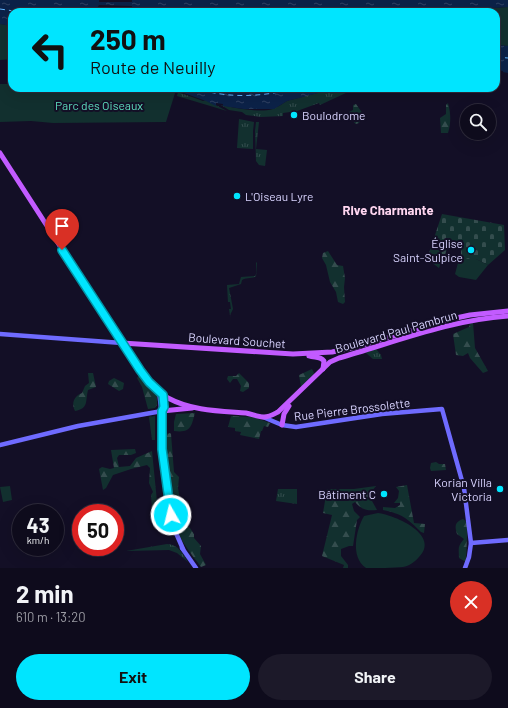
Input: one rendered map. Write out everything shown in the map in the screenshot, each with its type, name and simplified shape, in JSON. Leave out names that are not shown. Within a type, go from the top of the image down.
[{"type":"main road","points":[[0,153],[122,343],[149,382],[161,393],[175,402],[195,408]]},
{"type":"main road","name":"Boulevard Paul Pambrun","points":[[352,348],[447,320],[470,315],[508,310]]},
{"type":"main road","name":"Boulevard Paul Pambrun","points":[[263,417],[278,412],[333,360],[440,328],[478,319],[508,316]]},
{"type":"main road","points":[[0,334],[122,343]]},
{"type":"main road","name":"Boulevard Souchet","points":[[122,343],[303,354],[332,352],[352,348]]},
{"type":"main road","points":[[303,354],[310,357],[321,358],[324,361],[323,369]]},
{"type":"main road","points":[[161,393],[164,407],[162,411],[162,449],[171,515],[170,522],[176,540],[196,568]]},
{"type":"main road","points":[[282,425],[284,412],[295,397]]},
{"type":"main road","points":[[0,445],[78,426],[162,411],[195,408]]},
{"type":"main road","name":"Rue Pierre Brossolette","points":[[195,408],[249,414],[263,417],[282,425],[296,427],[382,414],[442,409],[464,488],[471,543]]},
{"type":"main road","points":[[465,568],[469,558],[471,543],[508,540]]},
{"type":"green space","points":[[508,7],[508,46],[500,45],[500,8],[493,8]]},
{"type":"green space","points":[[0,24],[8,25],[8,59],[0,60]]},
{"type":"green space","name":"Parc des Oiseaux","points":[[0,84],[8,84],[8,92],[175,92],[166,122],[0,122]]},
{"type":"green space","points":[[178,92],[203,101],[206,100],[227,111],[177,96]]},
{"type":"green space","points":[[322,92],[348,92],[320,105],[319,103],[297,111],[283,113],[283,116],[261,117],[246,115],[242,112],[229,110],[221,105],[247,110],[267,110],[273,109],[287,101]]},
{"type":"green space","points":[[448,103],[450,111],[449,129],[448,133],[441,133],[440,118],[446,114],[446,105]]},
{"type":"green space","points":[[356,104],[363,114],[359,123],[356,124],[349,118],[349,112],[353,110],[353,105]]},
{"type":"green space","points":[[239,119],[254,122],[253,149],[237,148]]},
{"type":"green space","points":[[256,122],[259,122],[256,149],[267,150],[265,166],[259,165],[256,161],[255,131]]},
{"type":"green space","points":[[442,214],[504,225],[505,250],[488,265],[476,259],[461,259],[463,240],[460,240],[459,243],[449,242],[439,268],[427,259]]},
{"type":"green space","points":[[328,251],[337,265],[343,266],[345,278],[345,302],[343,304],[338,302],[336,292],[330,282],[326,265],[322,258],[323,253]]},
{"type":"green space","points":[[459,259],[476,259],[488,265],[476,280],[459,277],[455,274]]},
{"type":"green space","points":[[256,262],[256,276],[244,279],[242,280],[241,284],[229,288],[233,309],[230,315],[231,322],[229,309],[231,309],[230,302],[228,302],[227,285],[239,284],[241,277],[255,276]]},
{"type":"green space","points":[[473,323],[475,348],[488,371],[483,373],[470,358],[468,353],[463,356],[456,355],[453,334],[469,327],[470,324]]},
{"type":"green space","points":[[376,349],[381,355],[382,359],[373,359],[366,353]]},
{"type":"green space","points":[[312,369],[314,373],[313,375],[301,387],[299,375]]},
{"type":"green space","points":[[88,373],[93,373],[96,387],[88,390],[86,404],[83,408],[75,411],[73,405],[74,400],[82,393],[85,386],[89,383]]},
{"type":"green space","points":[[239,373],[249,383],[249,388],[243,392],[240,391],[241,386],[237,379],[233,379],[230,383],[227,379],[228,376],[236,376]]},
{"type":"green space","points":[[139,375],[142,376],[157,391],[157,405],[155,408],[148,409],[142,387],[137,378]]},
{"type":"green space","points":[[114,378],[124,383],[123,389],[119,391],[108,384],[109,381]]},
{"type":"green space","points":[[195,413],[191,425],[187,430],[174,431],[176,414]]},
{"type":"green space","points":[[155,416],[155,440],[152,440],[149,417]]},
{"type":"green space","points":[[231,416],[253,417],[270,423],[268,427],[264,426],[259,439],[240,435],[241,432],[235,431],[235,428],[228,427]]},
{"type":"green space","points":[[170,433],[174,472],[179,477],[178,488],[180,500],[182,501],[183,505],[182,510],[179,511],[174,510],[166,461],[166,434]]},
{"type":"green space","points":[[135,449],[136,453],[131,455],[119,455],[117,458],[119,467],[130,466],[136,458],[152,451],[158,524],[153,521],[151,495],[153,492],[149,483],[150,468],[147,465],[113,475],[106,488],[103,490],[99,469],[102,467],[110,469],[114,468],[111,450]]},
{"type":"green space","points":[[436,462],[439,464],[445,464],[446,470],[431,471],[431,463]]},
{"type":"green space","points":[[407,485],[414,523],[425,524],[424,533],[404,517],[383,510],[383,507],[395,508],[400,505],[400,503],[394,503],[398,498],[399,491],[396,487]]},
{"type":"green space","points":[[10,486],[12,500],[3,502],[0,487]]},
{"type":"green space","points":[[376,486],[371,492],[372,501],[377,510],[365,509],[360,507],[355,502],[352,504],[354,511],[360,517],[357,520],[353,546],[341,549],[341,556],[348,565],[348,568],[343,568],[344,565],[322,556],[332,515],[323,513],[327,489],[354,489]]},
{"type":"green space","points":[[278,489],[297,489],[297,504],[276,501]]},
{"type":"green space","points":[[378,513],[404,522],[420,534],[424,541],[424,549],[414,562],[403,567],[385,568],[366,568],[361,563],[356,550],[356,543],[361,522],[364,516]]},
{"type":"green space","points":[[463,519],[467,522],[466,562],[459,558],[459,546],[464,539],[457,534],[456,527],[457,523]]},
{"type":"green space","points":[[177,520],[190,528],[194,534],[194,538],[201,546],[200,554],[206,565],[201,567],[184,544],[176,525]]},
{"type":"green space","points":[[171,544],[177,548],[188,562],[177,553],[169,550],[126,551]]},
{"type":"water","points":[[0,0],[99,0],[99,2],[132,2],[132,0],[508,0],[508,7],[492,8],[132,8],[132,6],[99,5],[97,8],[8,8],[8,25],[0,24]]},
{"type":"water","points":[[500,45],[508,46],[508,73],[500,71]]},
{"type":"water","points":[[181,92],[322,92],[287,101],[274,109],[244,109],[223,106],[223,104],[216,103],[216,106]]},
{"type":"ferry route","points":[[0,9],[8,10]]},
{"type":"ferry route","points":[[500,57],[508,58]]},
{"type":"ferry route","points":[[207,92],[246,96],[277,92]]},
{"type":"place","name":"Boulodrome","points":[[294,115]]},
{"type":"place","name":"L'Oiseau Lyre","points":[[237,196]]},
{"type":"place","name":"Église Saint-Sulpice","points":[[471,250]]},
{"type":"place","name":"Korian Villa Victoria","points":[[500,489]]},
{"type":"place","name":"Bâtiment C","points":[[384,494]]},
{"type":"district","name":"Rive Charmante","points":[[388,210]]},
{"type":"route","points":[[62,250],[140,370],[149,382],[163,395],[164,407],[162,411],[162,449],[171,515]]}]
